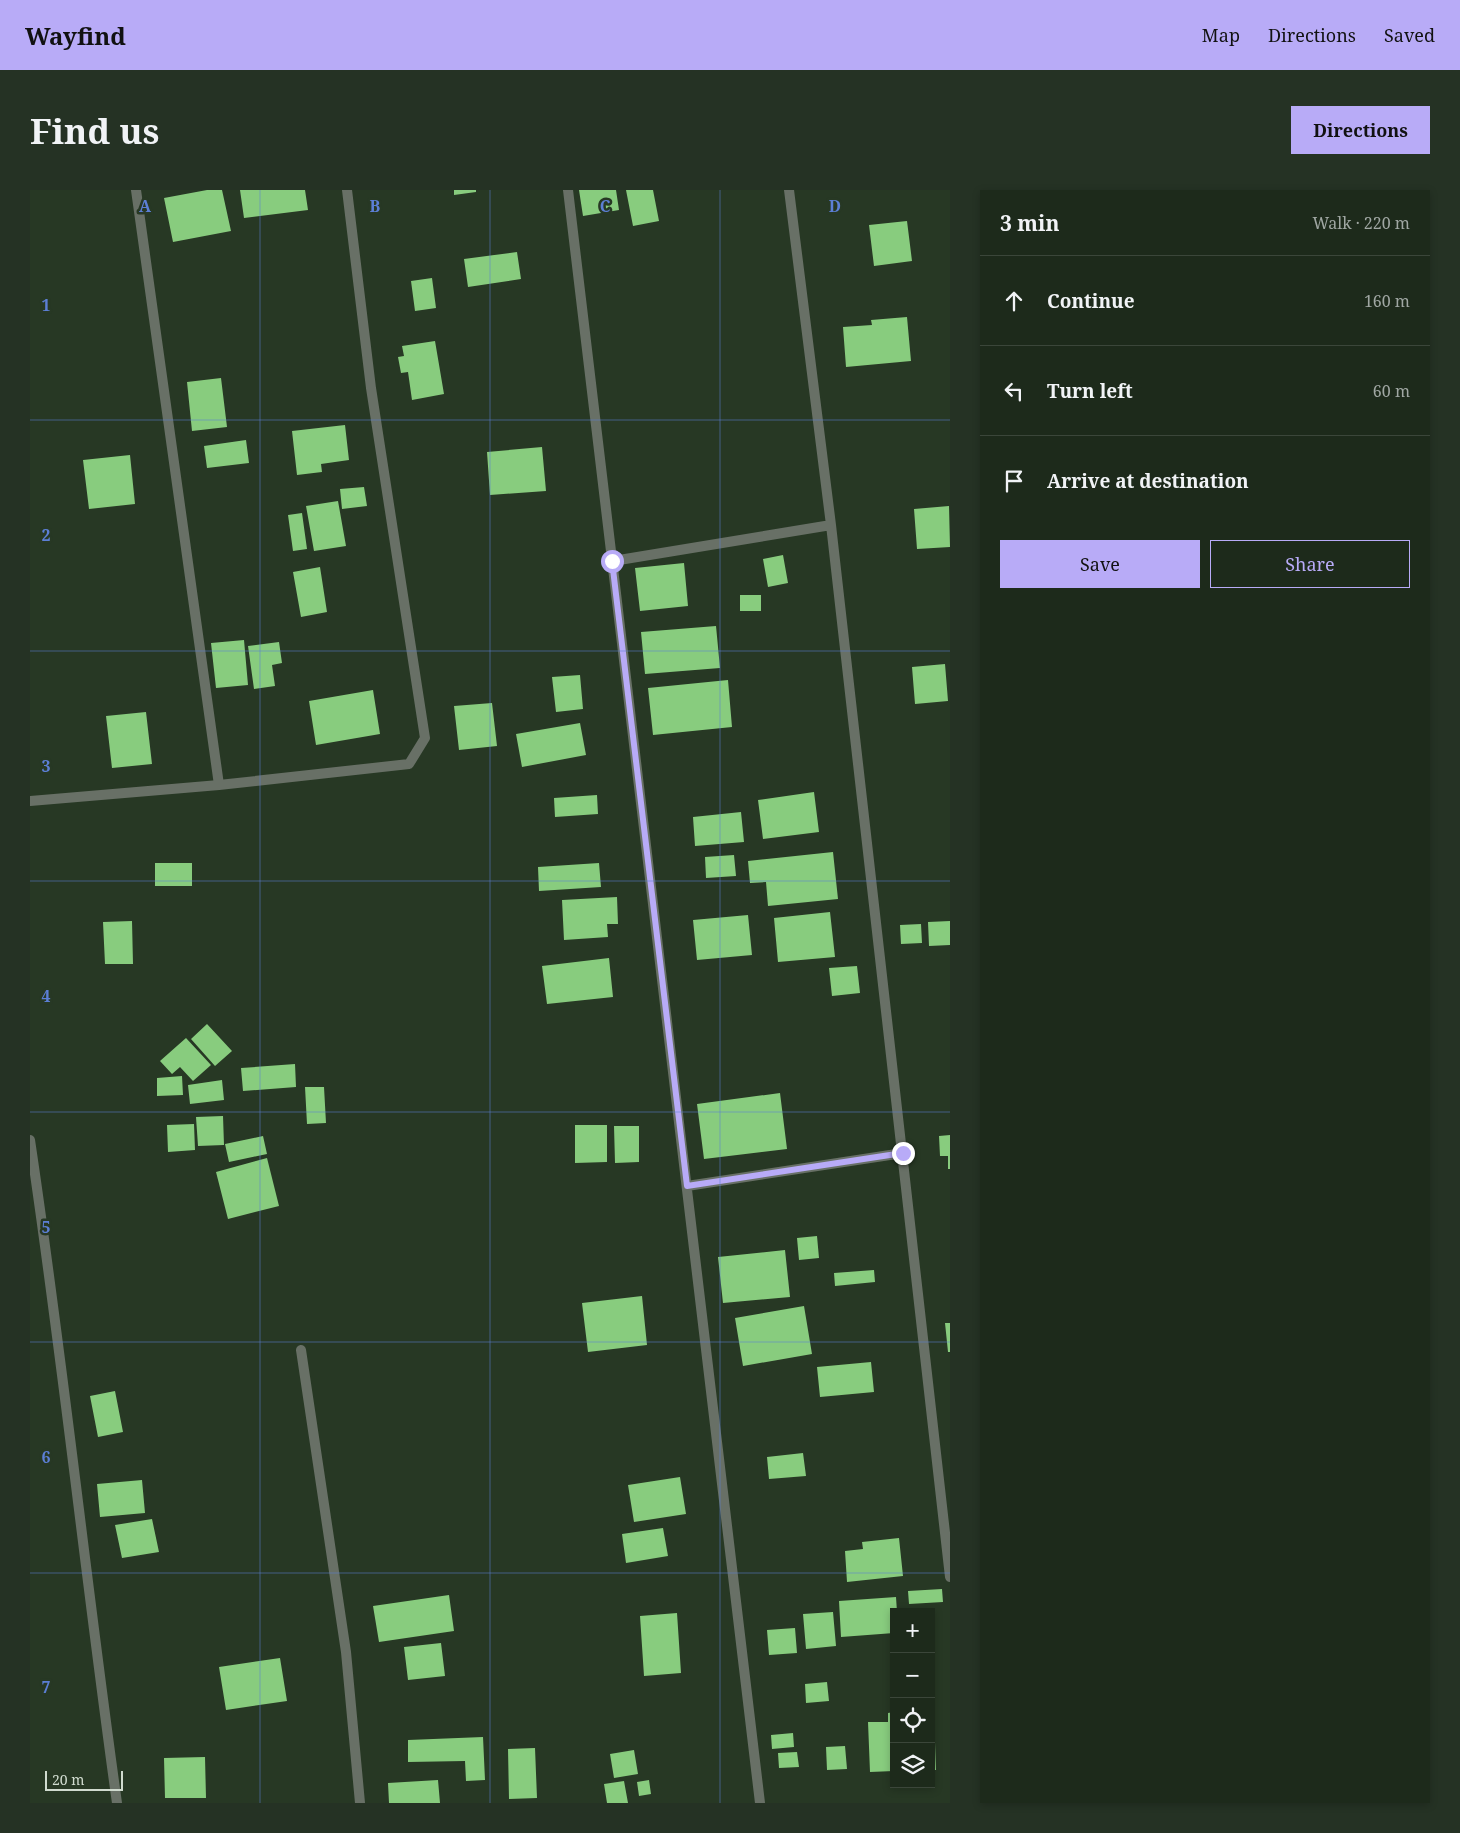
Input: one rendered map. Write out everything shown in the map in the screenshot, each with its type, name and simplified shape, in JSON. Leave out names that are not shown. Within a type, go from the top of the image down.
[{"type":"street","points":[[136,190],[219,786]]},
{"type":"street","points":[[30,801],[219,786],[409,764],[425,738],[371,388],[347,190]]},
{"type":"street","points":[[568,190],[760,1803]]},
{"type":"street","points":[[789,190],[831,525],[950,1577]]},
{"type":"street","points":[[612,561],[831,525]]},
{"type":"street","points":[[30,1140],[52,1286],[97,1658],[117,1803]]},
{"type":"street","points":[[687,1186],[903,1153]]},
{"type":"street","points":[[301,1350],[346,1652],[360,1803]]},
{"type":"building","points":[[207,190],[222,190],[231,231],[173,242],[164,198]]},
{"type":"building","points":[[240,190],[305,190],[308,210],[244,218]]},
{"type":"building","points":[[454,190],[476,190],[476,192],[454,195]]},
{"type":"building","points":[[579,190],[616,190],[619,210],[583,216]]},
{"type":"building","points":[[626,190],[653,190],[659,221],[633,226]]},
{"type":"building","points":[[907,221],[912,261],[874,266],[869,225]]},
{"type":"building","points":[[517,252],[521,279],[468,287],[464,259]]},
{"type":"building","points":[[432,278],[436,308],[415,311],[411,281]]},
{"type":"building","points":[[907,317],[911,361],[846,367],[843,327],[872,325],[871,320]]},
{"type":"building","points":[[435,341],[444,394],[412,400],[408,372],[401,373],[398,357],[404,356],[402,346]]},
{"type":"building","points":[[221,378],[227,427],[192,431],[187,382]]},
{"type":"building","points":[[345,425],[349,460],[321,464],[322,472],[297,475],[292,431]]},
{"type":"building","points":[[246,440],[249,463],[207,468],[204,446]]},
{"type":"building","points":[[542,447],[546,491],[490,495],[487,452]]},
{"type":"building","points":[[130,455],[135,504],[89,509],[83,460]]},
{"type":"building","points":[[364,487],[367,506],[342,509],[340,489]]},
{"type":"building","points":[[338,501],[346,546],[314,551],[306,506]]},
{"type":"building","points":[[949,506],[950,547],[917,549],[914,509]]},
{"type":"building","points":[[302,513],[307,549],[293,551],[288,515]]},
{"type":"building","points":[[783,555],[788,583],[768,587],[763,559]]},
{"type":"building","points":[[684,563],[688,606],[640,611],[635,568]]},
{"type":"building","points":[[320,567],[327,612],[301,617],[293,572]]},
{"type":"building","points":[[740,595],[761,595],[761,611],[740,611]]},
{"type":"building","points":[[716,626],[720,668],[645,674],[641,632]]},
{"type":"building","points":[[244,640],[248,685],[216,688],[211,643]]},
{"type":"building","points":[[279,642],[282,663],[272,665],[275,686],[254,689],[248,646]]},
{"type":"building","points":[[945,664],[948,701],[915,704],[912,667]]},
{"type":"building","points":[[580,675],[583,709],[556,712],[552,677]]},
{"type":"building","points":[[728,680],[732,727],[653,735],[648,688]]},
{"type":"building","points":[[373,690],[380,734],[316,745],[309,701]]},
{"type":"building","points":[[492,703],[497,746],[459,750],[454,706]]},
{"type":"building","points":[[146,712],[152,764],[112,768],[106,716]]},
{"type":"building","points":[[580,723],[586,755],[522,767],[516,734]]},
{"type":"building","points":[[814,792],[819,832],[763,839],[758,800]]},
{"type":"building","points":[[597,795],[598,814],[555,817],[554,798]]},
{"type":"building","points":[[741,812],[744,842],[695,846],[693,817]]},
{"type":"building","points":[[833,852],[838,899],[768,906],[766,882],[750,883],[748,861]]},
{"type":"building","points":[[734,855],[736,876],[706,878],[705,857]]},
{"type":"building","points":[[155,863],[192,863],[192,886],[155,886]]},
{"type":"building","points":[[599,863],[601,887],[539,891],[538,867]]},
{"type":"building","points":[[617,897],[618,924],[607,924],[608,937],[564,940],[562,900]]},
{"type":"building","points":[[830,912],[835,957],[778,962],[774,918]]},
{"type":"building","points":[[748,915],[752,955],[697,960],[693,920]]},
{"type":"building","points":[[132,921],[133,964],[105,964],[103,922]]},
{"type":"building","points":[[950,921],[950,945],[929,946],[928,922]]},
{"type":"building","points":[[921,924],[922,943],[901,944],[900,925]]},
{"type":"building","points":[[609,958],[613,997],[547,1004],[542,966]]},
{"type":"building","points":[[857,966],[860,993],[832,996],[829,968]]},
{"type":"building","points":[[207,1024],[232,1051],[215,1066],[191,1039]]},
{"type":"building","points":[[186,1038],[211,1065],[193,1081],[180,1067],[172,1074],[160,1061]]},
{"type":"building","points":[[295,1064],[296,1087],[243,1091],[241,1068]]},
{"type":"building","points":[[182,1076],[183,1095],[157,1096],[157,1078]]},
{"type":"building","points":[[222,1080],[224,1100],[190,1104],[188,1085]]},
{"type":"building","points":[[305,1087],[324,1087],[326,1123],[307,1124]]},
{"type":"building","points":[[780,1093],[787,1149],[704,1159],[697,1104]]},
{"type":"building","points":[[223,1116],[224,1145],[198,1146],[196,1117]]},
{"type":"building","points":[[194,1124],[195,1150],[168,1152],[167,1125]]},
{"type":"building","points":[[575,1125],[607,1125],[607,1162],[575,1163]]},
{"type":"building","points":[[614,1126],[639,1126],[639,1162],[615,1163]]},
{"type":"building","points":[[950,1135],[950,1169],[948,1169],[948,1156],[940,1156],[939,1136]]},
{"type":"building","points":[[263,1136],[267,1154],[229,1162],[225,1144]]},
{"type":"building","points":[[267,1158],[279,1206],[228,1219],[216,1172]]},
{"type":"building","points":[[817,1236],[819,1258],[799,1260],[797,1238]]},
{"type":"building","points":[[785,1250],[790,1297],[723,1303],[718,1257]]},
{"type":"building","points":[[874,1270],[875,1282],[835,1286],[834,1273]]},
{"type":"building","points":[[642,1296],[647,1345],[588,1352],[582,1303]]},
{"type":"building","points":[[804,1306],[812,1354],[743,1366],[735,1318]]},
{"type":"building","points":[[945,1323],[950,1323],[950,1352],[948,1352]]},
{"type":"building","points":[[871,1362],[874,1392],[820,1397],[817,1367]]},
{"type":"building","points":[[115,1391],[123,1432],[98,1437],[90,1396]]},
{"type":"building","points":[[803,1453],[806,1476],[769,1479],[767,1457]]},
{"type":"building","points":[[680,1477],[686,1514],[634,1522],[628,1485]]},
{"type":"building","points":[[142,1480],[145,1513],[100,1517],[97,1484]]},
{"type":"building","points":[[152,1519],[159,1552],[122,1558],[115,1525]]},
{"type":"building","points":[[663,1528],[668,1556],[626,1563],[622,1534]]},
{"type":"building","points":[[899,1538],[903,1576],[847,1582],[845,1551],[863,1549],[862,1542]]},
{"type":"building","points":[[942,1589],[943,1602],[909,1604],[908,1591]]},
{"type":"building","points":[[449,1595],[454,1631],[379,1642],[373,1606]]},
{"type":"building","points":[[896,1597],[897,1608],[890,1608],[890,1633],[841,1637],[839,1601]]},
{"type":"building","points":[[833,1612],[836,1646],[806,1649],[803,1614]]},
{"type":"building","points":[[677,1613],[681,1673],[644,1676],[640,1616]]},
{"type":"building","points":[[795,1628],[797,1653],[769,1655],[767,1630]]},
{"type":"building","points":[[441,1643],[445,1676],[408,1680],[404,1647]]},
{"type":"building","points":[[280,1658],[287,1701],[226,1710],[219,1667]]},
{"type":"building","points":[[827,1682],[829,1701],[806,1703],[805,1684]]},
{"type":"building","points":[[888,1713],[890,1713],[890,1771],[870,1772],[868,1722],[888,1722]]},
{"type":"building","points":[[793,1733],[794,1747],[772,1749],[771,1735]]},
{"type":"building","points":[[483,1737],[485,1780],[466,1781],[465,1761],[408,1762],[408,1740]]},
{"type":"building","points":[[845,1746],[847,1769],[827,1770],[826,1747]]},
{"type":"building","points":[[535,1748],[537,1798],[509,1799],[508,1749]]},
{"type":"building","points":[[634,1750],[638,1774],[614,1778],[610,1754]]},
{"type":"building","points":[[797,1752],[799,1767],[779,1768],[778,1753]]},
{"type":"building","points":[[205,1757],[206,1798],[165,1798],[164,1758]]},
{"type":"building","points":[[438,1780],[440,1803],[389,1803],[388,1783]]},
{"type":"building","points":[[649,1780],[651,1794],[639,1796],[637,1782]]},
{"type":"building","points":[[624,1781],[628,1803],[607,1803],[604,1784]]},
{"type":"route","points":[[612,561],[687,1186],[903,1153]]}]
